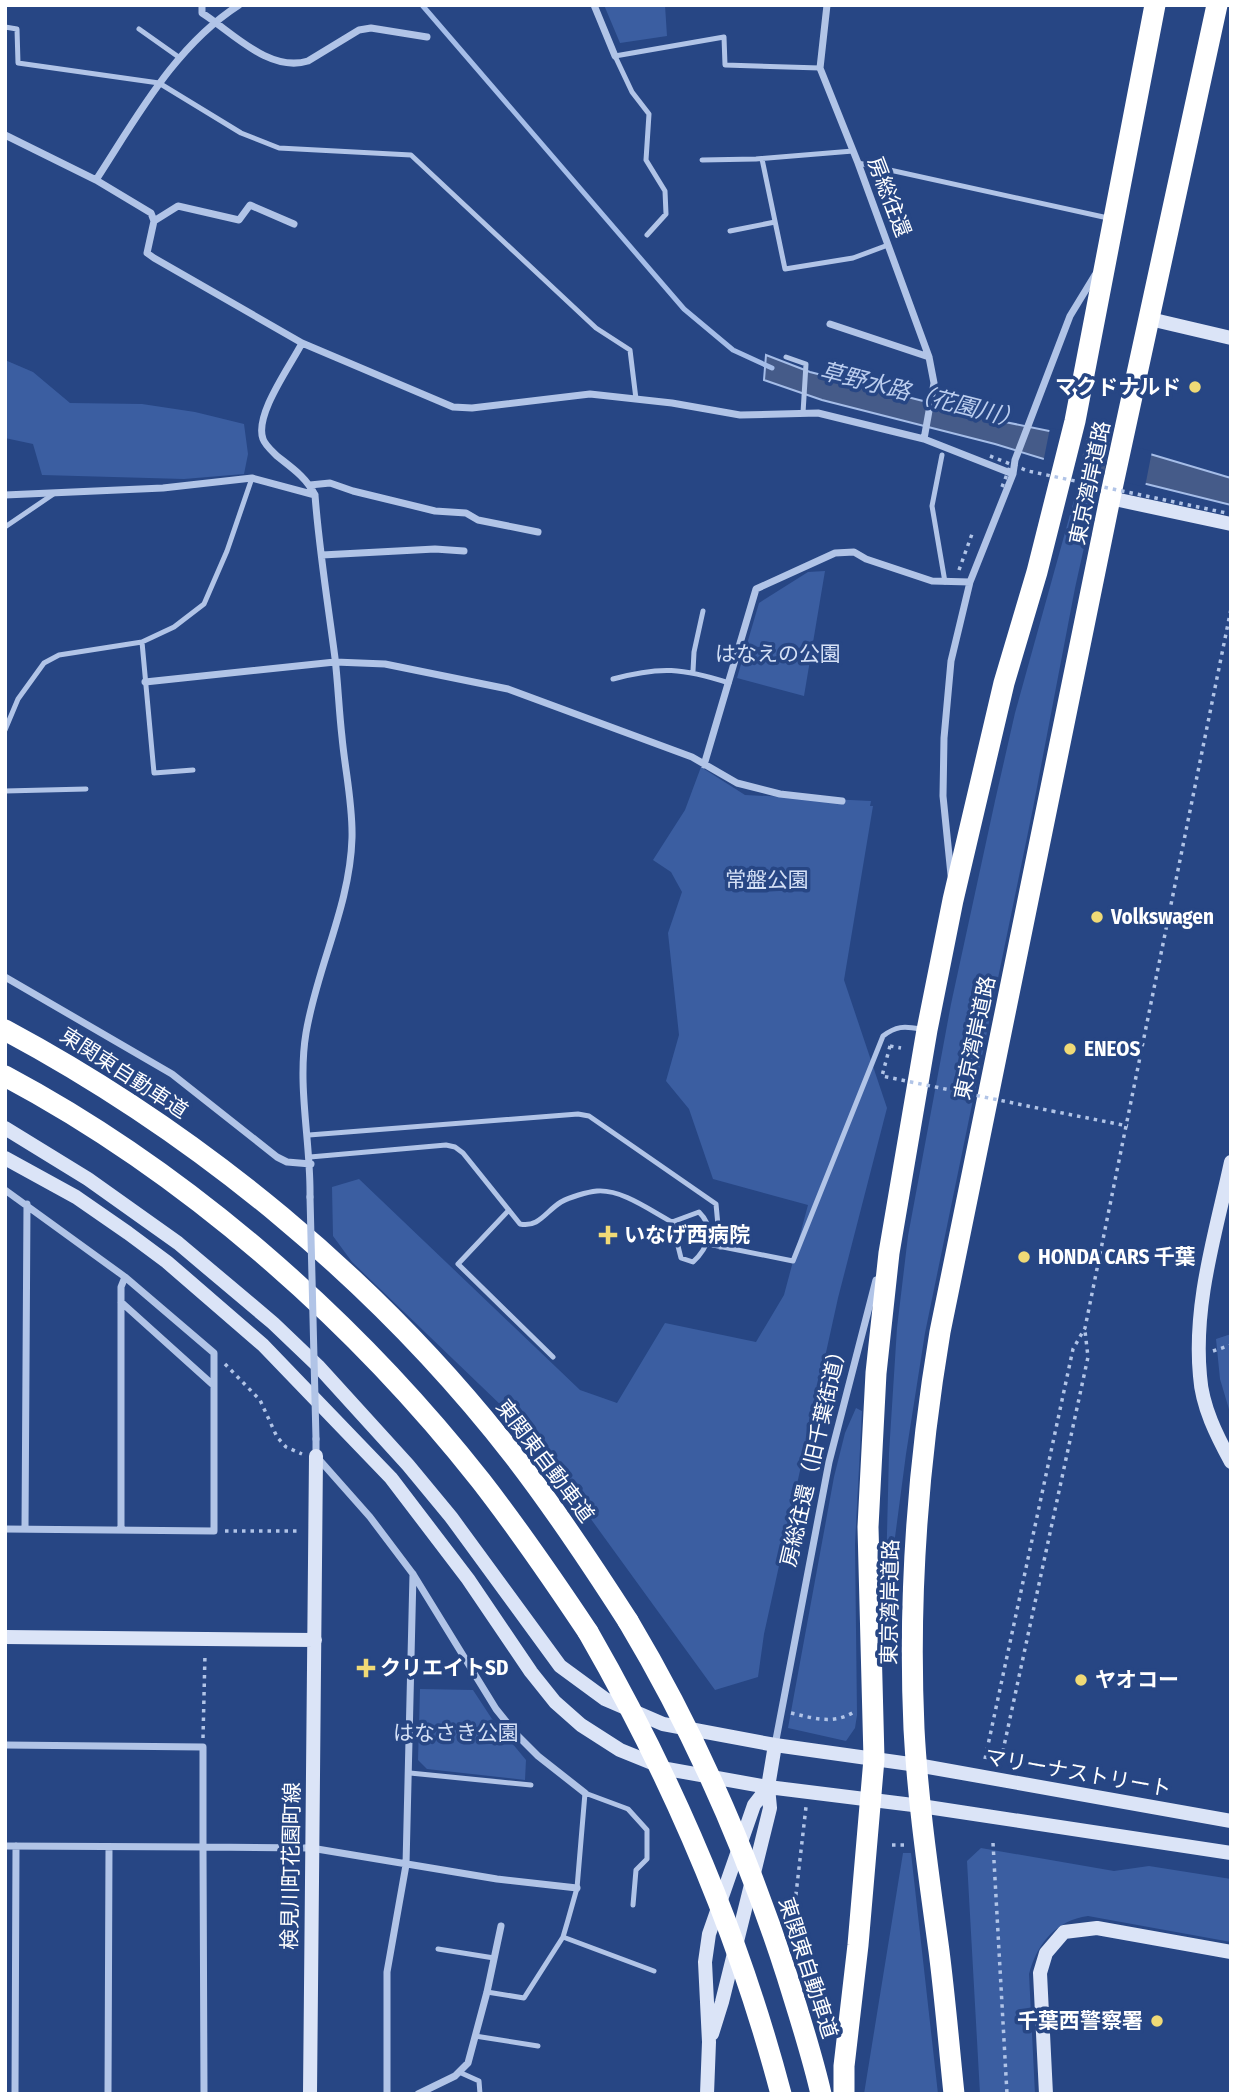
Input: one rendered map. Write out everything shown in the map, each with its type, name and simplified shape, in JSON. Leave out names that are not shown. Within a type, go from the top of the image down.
[{"type":"highway","name":"東京湾岸道路","points":[[844,2094],[844,2066],[858,1945],[874,1759],[868,1527],[871,1450],[887,1275],[902,1174],[953,900],[1004,683],[1037,572],[1070,438],[1155,5]]},
{"type":"highway","name":"東京湾岸道路","points":[[954,2094],[939,1951],[927,1872],[914,1730],[913,1584],[931,1388],[943,1318],[1111,498],[1217,5]]},
{"type":"highway","name":"東関東自動車道","points":[[5,1030],[119,1096],[244,1185],[360,1288],[414,1342],[513,1454],[555,1511],[628,1621],[695,1743],[735,1832],[780,1956],[821,2094]]},
{"type":"highway","points":[[5,1076],[99,1130],[163,1175],[260,1252],[332,1318],[434,1426],[480,1480],[588,1632],[652,1750],[705,1865],[726,1919],[781,2094]]},
{"type":"street","points":[[202,5],[202,13],[249,47],[271,58],[299,64],[359,30],[371,28],[427,37]]},
{"type":"street","points":[[96,180],[159,83],[214,21],[239,5]]},
{"type":"street","points":[[594,5],[615,56]]},
{"type":"street","name":"房総往還","points":[[827,5],[820,68],[858,163],[929,358],[934,383],[924,439]]},
{"type":"street","points":[[5,135],[96,180],[151,213],[153,221],[147,253],[302,343],[463,409],[590,394],[740,415],[818,413],[924,439],[1013,474]]},
{"type":"street","points":[[153,221],[178,206],[239,220],[250,205],[294,224]]},
{"type":"street","points":[[953,900],[943,796],[944,738],[951,661],[970,582],[1013,474],[1013,462],[1043,393],[1070,316],[1108,254]]},
{"type":"street","points":[[1150,319],[1231,338]]},
{"type":"street","points":[[830,324],[929,358]]},
{"type":"street","points":[[302,343],[267,408],[261,426],[263,440],[310,485],[314,495],[335,662],[352,834],[350,869],[342,908],[311,1007],[304,1055],[310,1161],[316,1456],[370,1517],[413,1574],[496,1709],[538,1756],[585,1793]]},
{"type":"street","points":[[5,495],[163,488],[251,478],[314,495]]},
{"type":"street","points":[[310,485],[330,483],[435,511],[466,513],[478,520],[538,532]]},
{"type":"street","points":[[1111,498],[1231,523]]},
{"type":"street","points":[[322,555],[435,549],[464,551]]},
{"type":"street","points":[[704,765],[756,589],[835,553],[854,552],[866,559],[932,581],[970,582]]},
{"type":"street","points":[[145,682],[335,662],[385,664],[508,689],[692,757],[737,783],[780,794],[842,801]]},
{"type":"street","points":[[5,977],[172,1074],[277,1157],[287,1162],[310,1161]]},
{"type":"street","name":"マリーナストリート","points":[[5,1128],[88,1179],[178,1243],[274,1323],[318,1366],[408,1465],[451,1517],[560,1666],[605,1699],[663,1724],[775,1745],[918,1765],[1231,1821]]},
{"type":"street","points":[[5,1158],[76,1196],[128,1233],[167,1262],[263,1345],[391,1478],[468,1579],[542,1688],[580,1726],[620,1751],[667,1769],[768,1787],[921,1806],[1231,1853]]},
{"type":"street","points":[[1231,1162],[1203,1288],[1199,1327],[1200,1379],[1214,1431],[1231,1462]]},
{"type":"street","name":"房総往還（旧千葉街道）","points":[[775,1745],[829,1462],[902,1174]]},
{"type":"street","points":[[5,1190],[125,1278],[214,1353],[214,1531],[5,1529]]},
{"type":"street","points":[[25,1529],[27,1204]]},
{"type":"street","points":[[121,1530],[121,1287],[125,1278]]},
{"type":"street","points":[[121,1303],[212,1384]]},
{"type":"street","name":"検見川町花園町線","points":[[310,2094],[316,1456]]},
{"type":"street","points":[[387,2094],[387,1972],[406,1865],[413,1574]]},
{"type":"street","points":[[5,1637],[315,1640]]},
{"type":"street","points":[[5,1745],[203,1747],[204,2094]]},
{"type":"street","points":[[709,2042],[722,2002],[770,1808],[768,1787],[775,1745]]},
{"type":"street","points":[[707,2094],[709,2042],[705,1962],[709,1934],[754,1805],[768,1787]]},
{"type":"street","points":[[5,1846],[311,1848],[497,1880],[577,1888]]},
{"type":"street","points":[[15,2094],[16,1846]]},
{"type":"street","points":[[108,2094],[109,1847]]},
{"type":"street","points":[[418,2094],[459,2072],[468,2063],[501,1926]]},
{"type":"street","points":[[1045,2094],[1040,1973],[1046,1953],[1064,1932],[1097,1928],[1231,1952]]},
{"type":"lane","points":[[5,27],[17,29],[18,63],[159,83],[241,133],[279,148],[411,155],[596,328],[630,350],[636,399]]},
{"type":"lane","points":[[139,29],[180,58]]},
{"type":"lane","points":[[647,235],[666,214],[665,191],[646,160],[649,114],[632,92],[615,56],[724,37],[725,65],[820,68]]},
{"type":"lane","points":[[702,160],[762,159],[853,151]]},
{"type":"lane","points":[[762,159],[785,269],[853,258],[888,245]]},
{"type":"lane","points":[[858,163],[1113,219]]},
{"type":"lane","points":[[730,231],[775,222]]},
{"type":"lane","points":[[786,357],[806,364],[803,412]]},
{"type":"lane","points":[[942,455],[932,506],[945,582]]},
{"type":"lane","points":[[5,730],[18,699],[44,663],[59,655],[142,642],[173,627],[204,604],[227,551],[251,478]]},
{"type":"lane","points":[[5,527],[55,493]]},
{"type":"lane","points":[[693,671],[694,652],[703,611]]},
{"type":"lane","points":[[142,642],[154,773],[193,770]]},
{"type":"lane","points":[[613,679],[645,670],[693,671],[729,683]]},
{"type":"lane","points":[[5,791],[86,789]]},
{"type":"lane","points":[[708,1244],[793,1261],[883,1037],[894,1028],[905,1026],[927,1030]]},
{"type":"lane","points":[[309,1135],[578,1114],[589,1116],[716,1204],[720,1247]]},
{"type":"lane","points":[[310,1161],[446,1145],[455,1147],[463,1153],[520,1224],[529,1226],[539,1222],[565,1200],[599,1191],[623,1196],[672,1222],[681,1258],[693,1262],[708,1244],[704,1217],[699,1212],[672,1222]]},
{"type":"lane","points":[[509,1210],[458,1264],[553,1357]]},
{"type":"lane","points":[[410,1773],[531,1785]]},
{"type":"lane","points":[[487,1992],[524,1998],[563,1937],[577,1888],[585,1793],[628,1809],[646,1830],[647,1858],[636,1870],[633,1905]]},
{"type":"lane","points":[[563,1937],[654,1971]]},
{"type":"lane","points":[[439,1949],[494,1958]]},
{"type":"lane","points":[[475,2036],[538,2046]]},
{"type":"lane","points":[[459,2072],[479,2081],[480,2094]]},
{"type":"path","points":[[989,456],[1013,462],[1028,471],[1231,514]]},
{"type":"path","points":[[1002,487],[1013,462]]},
{"type":"path","points":[[956,582],[972,534],[980,539]]},
{"type":"path","points":[[985,1759],[1073,1349],[1085,1328],[1231,609]]},
{"type":"path","points":[[901,1048],[890,1046],[882,1076],[1128,1126]]},
{"type":"path","points":[[1001,1760],[1088,1357],[1085,1328]]},
{"type":"path","points":[[1211,1351],[1231,1345]]},
{"type":"path","points":[[214,1353],[260,1400],[277,1437],[286,1447],[302,1453],[302,1466]]},
{"type":"path","points":[[214,1531],[302,1531]]},
{"type":"path","points":[[203,1747],[205,1638]]},
{"type":"path","points":[[782,1711],[825,1720],[843,1719],[854,1712]]},
{"type":"path","points":[[993,1843],[1007,2094]]},
{"type":"path","points":[[892,1845],[910,1845]]},
{"type":"green space","points":[[604,5],[665,5],[667,36],[620,43]]},
{"type":"green space","points":[[5,360],[33,372],[70,403],[142,404],[195,412],[244,424],[248,454],[244,474],[184,479],[42,475],[33,444],[5,438]]},
{"type":"green space","points":[[1081,475],[1099,480],[925,1333],[885,1613],[889,1453],[897,1328],[908,1236],[951,1004],[1015,713]]},
{"type":"green space","name":"はなえの公園","points":[[825,571],[804,696],[737,678],[759,603],[808,572]]},
{"type":"green space","name":"常盤公園","points":[[701,767],[745,795],[871,801],[870,806],[873,806],[844,980],[887,1108],[838,1298],[764,1634],[758,1677],[715,1690],[543,1453],[505,1409],[352,1262],[333,1236],[332,1187],[359,1179],[580,1390],[617,1403],[665,1323],[756,1342],[784,1295],[808,1205],[713,1179],[689,1109],[666,1081],[679,1035],[668,933],[682,892],[671,872],[653,860],[685,810]]},
{"type":"green space","points":[[1231,1334],[1231,1416],[1220,1379],[1216,1339]]},
{"type":"green space","points":[[856,1408],[862,1411],[855,1544],[857,1715],[855,1728],[846,1741],[788,1728],[834,1477],[845,1433]]},
{"type":"green space","name":"はなさき公園","points":[[420,1689],[473,1690],[492,1719],[526,1760],[525,1780],[427,1769],[418,1760]]},
{"type":"green space","points":[[981,1848],[1114,1871],[1149,1866],[1231,1879],[1231,1942],[1088,1916],[1077,1918],[1057,1928],[1037,1953],[1029,1974],[1035,2094],[980,2094],[967,1861]]},
{"type":"green space","points":[[903,1853],[911,1853],[938,2094],[864,2094]]},
{"type":"shaded area","points":[[766,355],[810,372],[1005,422],[1123,446],[1231,478],[1231,505],[1070,467],[995,444],[822,400],[764,380]]},
{"type":"pier","points":[[1050,428],[1087,435],[1079,472],[1043,463]]},
{"type":"pier","points":[[1110,441],[1152,451],[1145,487],[1103,477]]},
{"type":"waterway","name":"草野水路（花園川）","points":[[422,5],[684,309],[733,350],[772,368]]},
{"type":"place","name":"マクドナルド","points":[[1195,387]]},
{"type":"place","name":"Volkswagen","points":[[1097,917]]},
{"type":"place","name":"ENEOS","points":[[1070,1049]]},
{"type":"place","name":"いなげ西病院","points":[[608,1235]]},
{"type":"place","name":"HONDA CARS 千葉","points":[[1024,1257]]},
{"type":"place","name":"クリエイトSD","points":[[366,1668]]},
{"type":"place","name":"ヤオコー","points":[[1081,1680]]},
{"type":"place","name":"千葉西警察署","points":[[1157,2021]]}]
